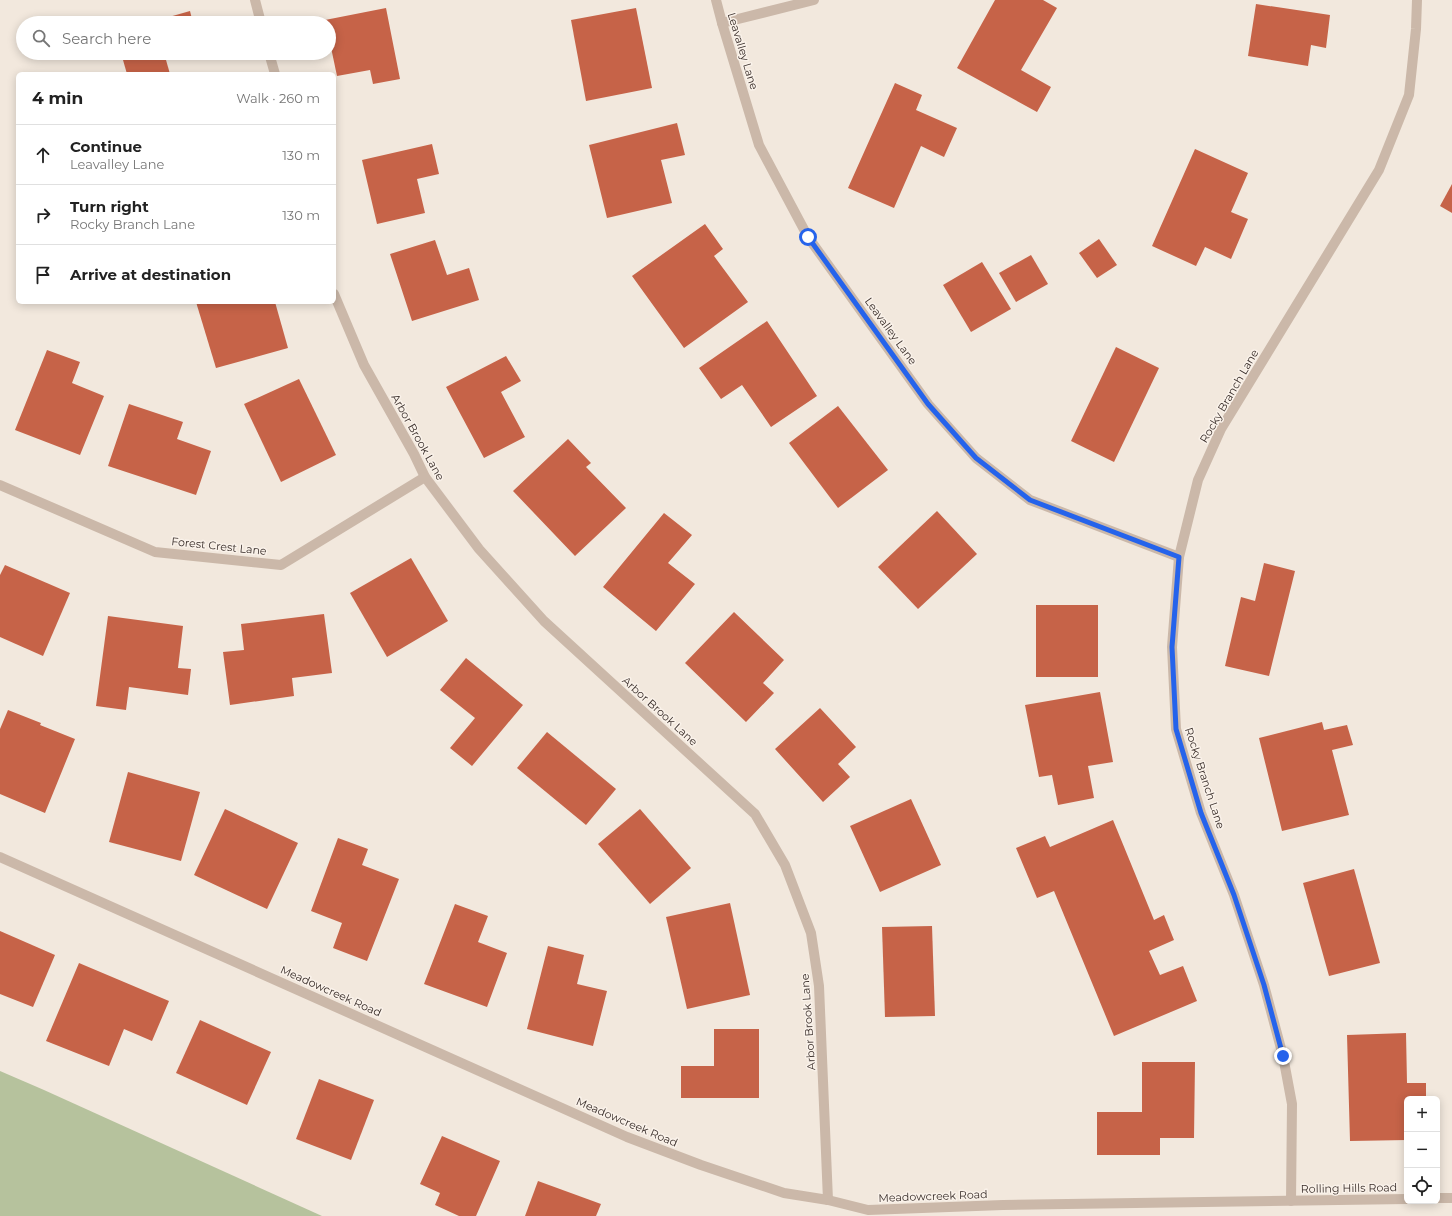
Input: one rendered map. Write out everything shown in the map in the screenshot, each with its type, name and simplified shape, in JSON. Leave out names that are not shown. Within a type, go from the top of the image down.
[{"type":"street","points":[[255,0],[259,16]]},
{"type":"street","name":"Leavalley Lane","points":[[716,0],[759,145],[808,237],[928,404],[976,458],[1030,500],[1179,557]]},
{"type":"street","points":[[722,22],[814,0]]},
{"type":"street","name":"Rocky Branch Lane","points":[[1291,1200],[1292,1104],[1283,1056],[1264,985],[1234,895],[1201,813],[1176,729],[1172,647],[1179,557],[1198,480],[1221,429],[1379,170],[1409,95],[1416,29],[1417,0]]},
{"type":"street","points":[[271,60],[274,72]]},
{"type":"street","name":"Arbor Brook Lane","points":[[336,299],[364,365],[414,454],[425,477],[479,548],[544,621],[756,814],[785,865],[811,933],[819,986],[828,1200]]},
{"type":"street","name":"Forest Crest Lane","points":[[0,485],[155,552],[281,565],[425,477]]},
{"type":"street","name":"Meadowcreek Road","points":[[0,857],[627,1137],[701,1165],[784,1193],[828,1200],[868,1210],[1003,1205],[1291,1200]]},
{"type":"street","points":[[1440,1198],[1452,1198]]},
{"type":"street","name":"Rolling Hills Road","points":[[1291,1200],[1404,1199]]},
{"type":"green space","points":[[0,1071],[44,1090],[322,1216],[0,1216]]},
{"type":"building","points":[[995,0],[1043,0],[1057,8],[1021,70],[1051,87],[1037,112],[957,68]]},
{"type":"building","points":[[1256,4],[1330,15],[1326,48],[1311,45],[1308,66],[1248,56]]},
{"type":"building","points":[[386,8],[400,79],[373,84],[370,70],[337,76],[334,60],[336,60],[336,18]]},
{"type":"building","points":[[636,8],[652,88],[586,101],[571,20]]},
{"type":"building","points":[[190,11],[191,16],[172,16]]},
{"type":"building","points":[[123,60],[166,60],[169,72],[126,72]]},
{"type":"building","points":[[895,83],[922,95],[916,110],[957,128],[944,157],[921,146],[894,208],[848,188]]},
{"type":"building","points":[[677,123],[685,155],[661,160],[672,203],[607,218],[589,145]]},
{"type":"building","points":[[432,144],[439,174],[417,179],[425,213],[377,224],[362,160]]},
{"type":"building","points":[[1195,149],[1248,173],[1231,212],[1248,219],[1231,259],[1205,247],[1196,266],[1152,246]]},
{"type":"building","points":[[1452,184],[1452,213],[1440,206]]},
{"type":"building","points":[[705,224],[723,249],[714,256],[748,302],[684,348],[632,276]]},
{"type":"building","points":[[1099,239],[1117,265],[1097,278],[1079,253]]},
{"type":"building","points":[[435,240],[447,275],[469,268],[479,300],[412,321],[390,254]]},
{"type":"building","points":[[1031,255],[1048,284],[1016,302],[999,273]]},
{"type":"building","points":[[982,262],[1011,309],[971,332],[943,285]]},
{"type":"building","points":[[197,304],[276,304],[288,348],[216,368]]},
{"type":"building","points":[[767,321],[817,396],[771,427],[742,385],[721,399],[699,368]]},
{"type":"building","points":[[1116,347],[1159,368],[1114,462],[1071,441]]},
{"type":"building","points":[[47,350],[80,362],[72,383],[104,396],[80,455],[15,430]]},
{"type":"building","points":[[506,356],[521,381],[501,392],[525,437],[484,458],[446,387]]},
{"type":"building","points":[[299,379],[336,455],[281,482],[244,404]]},
{"type":"building","points":[[129,404],[183,422],[177,439],[211,451],[196,495],[108,466]]},
{"type":"building","points":[[838,406],[888,470],[838,508],[789,443]]},
{"type":"building","points":[[568,439],[591,463],[586,467],[626,508],[575,556],[513,491]]},
{"type":"building","points":[[937,511],[977,554],[918,609],[878,567]]},
{"type":"building","points":[[664,513],[692,535],[668,563],[695,584],[656,631],[603,587]]},
{"type":"building","points":[[411,558],[448,621],[387,657],[350,593]]},
{"type":"building","points":[[1264,563],[1295,571],[1269,676],[1225,666],[1241,597],[1255,601]]},
{"type":"building","points":[[5,565],[70,593],[43,656],[0,637],[0,575]]},
{"type":"building","points":[[1036,605],[1098,605],[1098,677],[1036,677]]},
{"type":"building","points":[[734,612],[784,660],[763,683],[774,693],[746,722],[685,663]]},
{"type":"building","points":[[324,614],[332,673],[292,678],[294,696],[230,705],[223,652],[244,650],[241,624]]},
{"type":"building","points":[[108,616],[183,626],[178,668],[191,669],[188,695],[129,687],[126,710],[96,706]]},
{"type":"building","points":[[466,658],[523,705],[472,766],[450,748],[475,718],[440,690]]},
{"type":"building","points":[[1100,692],[1113,762],[1088,766],[1094,798],[1058,805],[1052,775],[1039,777],[1025,705]]},
{"type":"building","points":[[820,708],[856,747],[838,764],[850,777],[823,802],[775,749]]},
{"type":"building","points":[[8,710],[75,739],[45,813],[0,794],[0,729]]},
{"type":"building","points":[[1322,722],[1324,730],[1347,725],[1353,745],[1332,750],[1349,815],[1282,831],[1259,738]]},
{"type":"building","points":[[547,732],[616,789],[586,825],[517,768]]},
{"type":"building","points":[[128,772],[200,792],[181,861],[109,842]]},
{"type":"building","points":[[911,799],[941,865],[880,892],[850,826]]},
{"type":"building","points":[[225,809],[298,843],[267,909],[194,875]]},
{"type":"building","points":[[640,809],[691,868],[650,904],[598,844]]},
{"type":"building","points":[[1113,820],[1154,920],[1164,915],[1174,940],[1149,951],[1160,975],[1183,966],[1197,1001],[1114,1036],[1054,891],[1037,898],[1016,848],[1045,836],[1050,847]]},
{"type":"building","points":[[338,838],[368,849],[362,865],[399,879],[367,961],[333,948],[342,923],[311,911]]},
{"type":"building","points":[[1354,869],[1380,963],[1329,976],[1303,883]]},
{"type":"building","points":[[730,903],[750,995],[687,1009],[666,917]]},
{"type":"building","points":[[455,904],[488,916],[478,942],[507,953],[487,1007],[424,984]]},
{"type":"building","points":[[932,926],[935,1016],[885,1017],[882,927]]},
{"type":"building","points":[[0,931],[55,955],[33,1007],[0,994]]},
{"type":"building","points":[[548,946],[584,955],[577,984],[607,991],[593,1046],[527,1029]]},
{"type":"building","points":[[79,963],[169,1001],[152,1041],[124,1029],[109,1066],[46,1041]]},
{"type":"building","points":[[200,1020],[271,1052],[247,1105],[176,1073]]},
{"type":"building","points":[[714,1029],[759,1029],[759,1098],[681,1098],[681,1066],[714,1066]]},
{"type":"building","points":[[1406,1033],[1407,1083],[1426,1083],[1426,1096],[1404,1096],[1404,1140],[1350,1141],[1347,1035]]},
{"type":"building","points":[[1142,1062],[1195,1062],[1194,1138],[1160,1138],[1160,1155],[1097,1155],[1097,1112],[1142,1112]]},
{"type":"building","points":[[319,1079],[374,1100],[351,1160],[296,1139]]},
{"type":"building","points":[[442,1136],[500,1161],[476,1216],[459,1216],[435,1205],[440,1193],[420,1184]]},
{"type":"building","points":[[538,1181],[601,1204],[596,1216],[525,1216]]},
{"type":"route","points":[[808,237],[928,404],[976,458],[1030,500],[1179,557],[1172,647],[1176,729],[1201,813],[1234,895],[1264,985],[1283,1056]]}]
